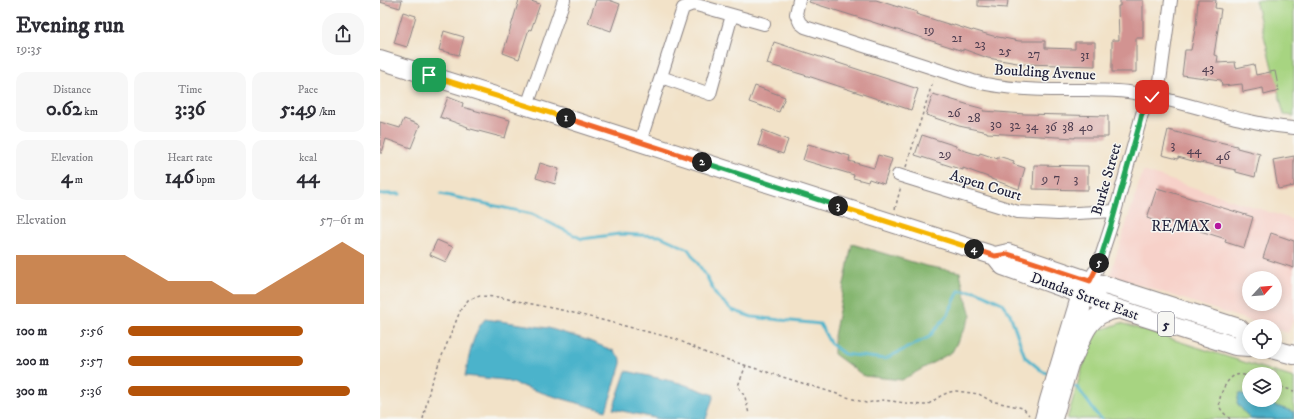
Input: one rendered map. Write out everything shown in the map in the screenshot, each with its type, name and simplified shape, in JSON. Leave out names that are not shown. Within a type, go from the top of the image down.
[{"type":"main road","name":"Dundas Street East","points":[[380,60],[995,256],[1003,266],[1087,286],[1108,286],[1239,328],[1242,331]]},
{"type":"main road","name":"Dundas Street East","points":[[1087,286],[1100,303],[1235,346],[1242,346]]},
{"type":"main road","points":[[1067,357],[1095,318],[1104,313],[1119,309]]},
{"type":"main road","points":[[1282,352],[1294,355]]},
{"type":"street","points":[[527,106],[564,0]]},
{"type":"street","name":"Boulding Avenue","points":[[799,0],[796,14],[800,23],[805,27],[991,86],[1133,93],[1249,121],[1283,128],[1294,128]]},
{"type":"street","name":"Burke Street","points":[[1087,286],[1097,269],[1142,114],[1160,81],[1171,0]]},
{"type":"street","points":[[640,142],[683,8],[693,4],[764,24]]},
{"type":"street","points":[[661,77],[710,94],[732,15]]},
{"type":"street","name":"Aspen Court","points":[[901,176],[1018,212],[1058,214],[1115,211]]},
{"type":"street","points":[[1055,419],[1053,402],[1087,286]]},
{"type":"street","points":[[1036,417],[1053,402]]},
{"type":"path","points":[[895,209],[901,176],[933,81]]},
{"type":"path","points":[[423,419],[431,383],[461,309],[468,300],[480,296],[498,297],[566,311],[676,340],[706,353],[866,403],[876,400],[883,400],[927,404],[942,394],[956,391],[979,394],[991,401],[1023,408],[1036,417]]},
{"type":"path","points":[[746,365],[738,386],[745,397],[749,414]]},
{"type":"path","points":[[1230,419],[1220,407],[1219,400],[1222,392],[1232,377],[1237,374],[1242,375]]},
{"type":"path","points":[[1282,387],[1294,391]]},
{"type":"shaded area","points":[[1143,171],[1294,220],[1294,318],[1288,333],[1282,331],[1282,319],[1245,319],[1110,275]]},
{"type":"green space","points":[[1255,0],[1294,0],[1294,116],[1284,115]]},
{"type":"green space","points":[[852,244],[926,266],[960,272],[971,316],[952,352],[902,380],[864,376],[834,354],[834,336]]},
{"type":"green space","points":[[1121,323],[1259,367],[1242,367],[1242,407],[1282,407],[1282,374],[1294,378],[1294,419],[1067,419],[1093,333],[1100,325],[1104,329]]},
{"type":"water","points":[[485,319],[548,328],[587,340],[614,351],[621,359],[621,364],[606,411],[549,395],[504,380],[465,376],[474,338]]},
{"type":"water","points":[[626,371],[680,383],[714,395],[706,419],[660,419],[613,409]]},
{"type":"water","points":[[1239,393],[1242,394],[1242,407],[1279,407],[1294,412],[1294,419],[1250,419],[1237,403]]},
{"type":"building","points":[[380,0],[402,0],[400,8],[380,2]]},
{"type":"building","points":[[519,0],[528,0],[540,4],[531,30],[529,29],[519,59],[503,53]]},
{"type":"building","points":[[596,0],[609,0],[620,4],[611,31],[588,23]]},
{"type":"building","points":[[810,0],[876,0],[972,31],[1019,41],[1045,41],[1045,48],[1075,49],[1075,42],[1095,42],[1095,66],[1023,64],[988,58],[809,2]]},
{"type":"building","points":[[978,0],[1008,0],[1007,8],[978,6]]},
{"type":"building","points":[[1120,0],[1143,0],[1143,38],[1136,38],[1136,72],[1112,72],[1112,40],[1119,40],[1118,6],[1120,6]]},
{"type":"building","points":[[1198,0],[1216,0],[1215,8],[1221,9],[1214,55],[1218,56],[1217,63],[1235,62],[1236,68],[1254,64],[1256,75],[1275,71],[1279,91],[1264,95],[1263,88],[1243,92],[1242,84],[1222,86],[1221,80],[1182,75],[1185,50],[1191,50],[1196,25]]},
{"type":"building","points":[[403,12],[416,16],[407,47],[394,43]]},
{"type":"building","points":[[444,31],[464,37],[459,55],[439,50]]},
{"type":"building","points":[[774,42],[918,89],[911,110],[767,64]]},
{"type":"building","points":[[755,86],[785,97],[779,112],[749,102]]},
{"type":"building","points":[[933,94],[984,109],[983,111],[1025,114],[1108,116],[1108,137],[1075,138],[987,133],[959,126],[926,115]]},
{"type":"building","points":[[448,97],[463,103],[462,107],[510,120],[505,138],[467,128],[468,127],[440,117]]},
{"type":"building","points":[[404,119],[420,125],[411,148],[386,139],[382,153],[380,153],[380,122],[400,128]]},
{"type":"building","points":[[763,130],[788,140],[783,154],[758,145]]},
{"type":"building","points":[[1168,130],[1214,142],[1237,146],[1237,148],[1260,154],[1255,177],[1236,172],[1236,170],[1178,157],[1178,159],[1162,155]]},
{"type":"building","points":[[922,135],[979,155],[980,153],[998,159],[998,156],[1014,161],[1013,164],[1025,168],[1019,189],[963,168],[963,170],[915,155]]},
{"type":"building","points":[[808,144],[850,156],[849,161],[874,168],[878,155],[892,159],[884,184],[869,179],[868,182],[853,178],[854,175],[803,160]]},
{"type":"building","points":[[1294,156],[1294,186],[1278,189],[1273,160]]},
{"type":"building","points":[[540,163],[559,169],[555,184],[536,178]]},
{"type":"building","points":[[1034,165],[1088,166],[1088,190],[1033,189]]},
{"type":"building","points":[[1157,188],[1253,217],[1244,248],[1225,242],[1226,239],[1165,220],[1164,224],[1147,218]]},
{"type":"building","points":[[1271,233],[1294,241],[1294,268],[1263,258]]},
{"type":"building","points":[[437,240],[453,247],[446,262],[430,255]]},
{"type":"waterway","points":[[380,194],[400,194]]},
{"type":"waterway","points":[[441,194],[532,214],[582,239],[619,234],[660,236],[688,249],[707,277],[716,295],[732,310],[752,317],[820,324],[830,343],[844,354],[885,359],[929,337],[948,314],[959,291],[976,291],[1002,303],[1010,314],[1025,357],[1042,371],[1051,375]]},
{"type":"waterway","points":[[1069,384],[1078,388],[1098,416],[1102,419]]},
{"type":"place","name":"RE/MAX","points":[[1218,226]]},
{"type":"route","points":[[429,75],[891,224],[995,256],[1008,254],[1090,281],[1097,269],[1112,222],[1142,114],[1152,97]]}]
